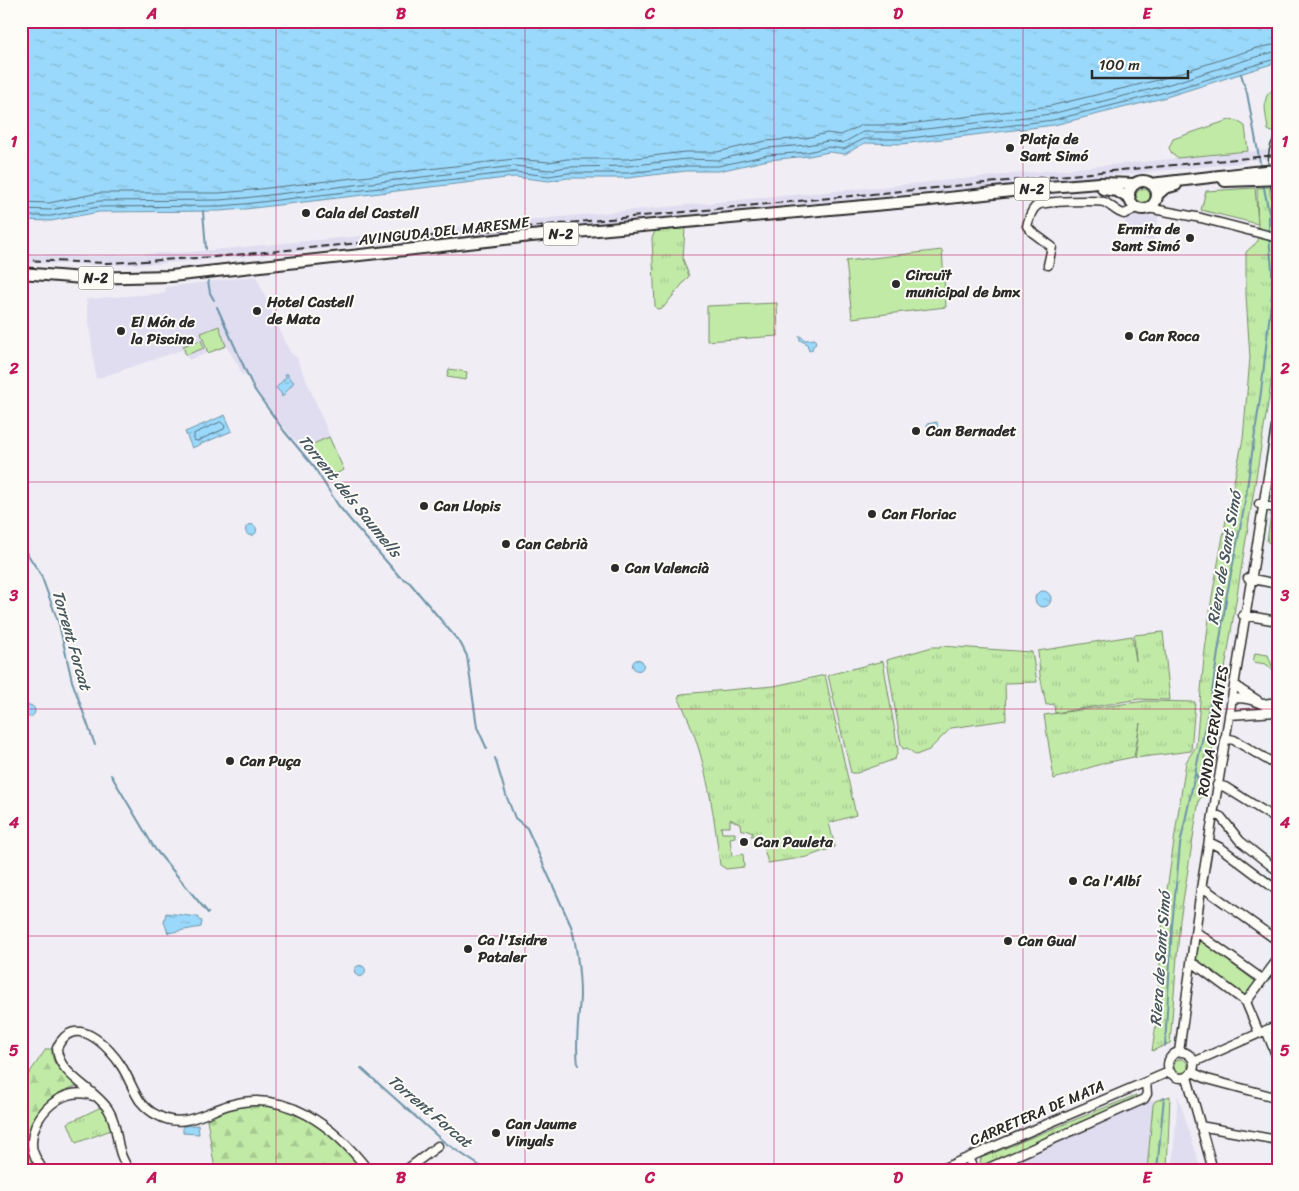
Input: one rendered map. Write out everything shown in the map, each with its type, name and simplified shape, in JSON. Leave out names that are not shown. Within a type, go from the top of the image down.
[{"type":"main road","points":[[1254,176],[1165,188],[1148,208],[1144,209],[1133,203],[1130,190],[1135,184],[1140,182],[1151,184],[1218,176],[1276,175]]},
{"type":"main road","name":"AVINGUDA DEL MARESME","points":[[21,273],[92,278],[171,276],[532,236],[930,200],[1080,184],[1135,184]]},
{"type":"main road","points":[[1151,184],[1156,190],[1157,197]]},
{"type":"main road","name":"AVINGUDA DEL MARESME","points":[[930,200],[951,201],[1111,189],[1121,193],[1133,203]]},
{"type":"street","points":[[1278,142],[1274,149],[1278,195]]},
{"type":"street","points":[[1157,197],[1162,208],[1170,212]]},
{"type":"street","points":[[1048,265],[1052,247],[1027,226],[1033,210],[1038,206],[1046,203],[1097,201],[1107,204],[1124,214],[1131,211],[1133,203]]},
{"type":"street","points":[[1148,208],[1191,218],[1201,218],[1278,238]]},
{"type":"street","name":"RONDA CERVANTES","points":[[1179,1052],[1201,889],[1232,700],[1243,615],[1278,415]]},
{"type":"street","points":[[1261,505],[1278,509]]},
{"type":"street","points":[[1249,579],[1278,584]]},
{"type":"street","points":[[1243,615],[1278,621]]},
{"type":"street","points":[[1234,683],[1263,704],[1278,712]]},
{"type":"street","points":[[1232,700],[1240,698],[1263,704],[1278,702]]},
{"type":"street","points":[[1229,715],[1278,712]]},
{"type":"street","points":[[1225,738],[1234,740],[1275,765],[1278,754]]},
{"type":"street","points":[[1217,785],[1225,787],[1278,820]]},
{"type":"street","points":[[1214,814],[1220,817],[1240,841],[1278,871]]},
{"type":"street","points":[[1209,842],[1221,848],[1278,891]]},
{"type":"street","points":[[1201,889],[1204,889],[1278,941]]},
{"type":"street","points":[[1196,934],[1200,934],[1262,979]]},
{"type":"street","points":[[1246,1002],[1278,959]]},
{"type":"street","points":[[1191,964],[1196,965],[1246,1002],[1278,1060]]},
{"type":"street","points":[[1213,1170],[1200,1126],[1190,1075],[1194,1062],[1278,1025]]},
{"type":"street","points":[[130,1170],[123,1160],[111,1115],[104,1104],[60,1063],[57,1054],[59,1043],[67,1034],[79,1031],[96,1039],[114,1056],[122,1067],[139,1100],[150,1111],[160,1117],[181,1121],[190,1120],[240,1102],[257,1100],[289,1105],[306,1113],[325,1126],[368,1170]]},
{"type":"street","points":[[1194,1062],[1188,1055],[1179,1052],[1172,1055],[1168,1061],[1169,1072],[1178,1078],[1190,1075],[1278,1098]]},
{"type":"street","name":"CARRETERA DE MATA","points":[[939,1170],[1169,1072]]},
{"type":"street","name":"CARRETERA DE MATA","points":[[984,1170],[1144,1099],[1147,1094],[1146,1082]]},
{"type":"street","points":[[43,1170],[36,1158],[32,1145],[34,1132],[46,1110],[56,1100],[69,1094],[84,1093],[97,1098]]},
{"type":"street","points":[[1200,1126],[1278,1140]]},
{"type":"street","points":[[406,1170],[438,1146]]},
{"type":"street","points":[[968,1158],[974,1170]]},
{"type":"shaded area","points":[[1278,149],[1278,157],[1248,160],[1244,163],[262,255],[156,264],[21,263],[21,254],[88,256],[190,252]]},
{"type":"shaded area","points":[[1137,215],[1159,216],[1153,241],[1122,235],[1126,219]]},
{"type":"shaded area","points":[[256,276],[290,352],[297,358],[344,470],[326,478],[313,460],[271,414],[259,398],[246,374],[242,375],[226,346],[189,360],[182,350],[96,379],[86,299],[166,293],[165,287]]},
{"type":"shaded area","points":[[1178,1095],[1199,1163],[1201,1170],[1172,1170]]},
{"type":"shaded area","points":[[1144,1099],[1155,1101],[1153,1105],[1147,1170],[984,1170]]},
{"type":"green space","points":[[1278,89],[1278,117],[1276,117],[1275,131],[1272,132],[1268,130],[1265,105],[1268,94]]},
{"type":"green space","points":[[1229,120],[1237,121],[1245,126],[1248,151],[1177,158],[1169,148],[1173,139]]},
{"type":"green space","points":[[1270,187],[1270,195],[1278,209],[1278,335],[1212,752],[1206,750],[1201,780],[1204,794],[1199,800],[1180,920],[1170,1043],[1152,1051],[1156,1024],[1163,918],[1175,834],[1186,762],[1196,746],[1212,596],[1243,439],[1250,358],[1246,296],[1246,252],[1258,241],[1257,188]]},
{"type":"green space","points":[[1255,188],[1258,224],[1201,210],[1206,191]]},
{"type":"green space","points":[[1140,189],[1146,189],[1150,196],[1146,203],[1140,203],[1136,199],[1136,193]]},
{"type":"green space","points":[[685,228],[683,259],[689,276],[663,308],[657,309],[655,306],[652,238],[655,231]]},
{"type":"green space","name":"Circuït municipal de bmx","points":[[942,250],[946,307],[852,318],[846,261]]},
{"type":"green space","points":[[777,303],[778,336],[707,341],[707,306]]},
{"type":"green space","points":[[219,326],[226,346],[208,353],[201,333]]},
{"type":"green space","points":[[201,340],[204,348],[186,355],[183,346]]},
{"type":"green space","points":[[449,369],[467,372],[466,380],[447,377]]},
{"type":"green space","points":[[329,437],[344,470],[326,478],[311,445]]},
{"type":"green space","points":[[1271,514],[1278,516],[1278,539],[1269,543],[1267,541]]},
{"type":"green space","points":[[1163,632],[1170,700],[1139,699],[1055,713],[1054,704],[1046,705],[1040,675],[1038,651],[1132,636],[1136,661],[1134,635]]},
{"type":"green space","points":[[940,646],[1032,652],[1037,682],[1005,683],[1006,720],[951,728],[929,750],[916,755],[907,748],[903,749],[901,745],[887,660]]},
{"type":"green space","points":[[1255,653],[1268,655],[1274,671],[1266,664],[1253,662]]},
{"type":"green space","points":[[883,661],[898,750],[895,759],[857,773],[851,773],[828,675]]},
{"type":"green space","points":[[825,675],[856,815],[829,823],[835,847],[807,857],[768,863],[763,846],[759,847],[757,835],[751,836],[753,833],[741,830],[740,824],[730,819],[730,827],[721,827],[722,833],[735,833],[735,837],[730,838],[732,856],[743,854],[744,867],[726,869],[720,865],[711,800],[701,758],[695,737],[678,697],[681,694],[774,686]]},
{"type":"green space","points":[[1145,701],[1195,702],[1191,751],[1135,758],[1140,723],[1134,757],[1104,763],[1054,779],[1044,715]]},
{"type":"green space","points":[[1200,940],[1256,982],[1244,998],[1195,962],[1197,942]]},
{"type":"green space","points":[[46,1049],[52,1049],[52,1056],[57,1066],[76,1086],[63,1091],[50,1100],[33,1125],[39,1170],[21,1170],[21,1085]]},
{"type":"green space","points":[[1181,1059],[1186,1061],[1188,1066],[1186,1071],[1181,1073],[1176,1071],[1174,1066],[1176,1061]]},
{"type":"green space","points":[[1136,1095],[1137,1099],[985,1164],[980,1162],[981,1158]]},
{"type":"green space","points":[[1170,1096],[1167,1170],[1147,1170],[1153,1105],[1155,1101]]},
{"type":"green space","points":[[254,1105],[288,1111],[316,1125],[340,1145],[363,1170],[215,1170],[207,1119],[230,1109]]},
{"type":"green space","points":[[101,1107],[108,1118],[111,1130],[76,1143],[68,1123]]},
{"type":"water","points":[[21,21],[1278,21],[1278,62],[1163,98],[1054,125],[902,144],[865,143],[845,154],[829,152],[768,160],[719,171],[686,171],[628,178],[568,178],[549,181],[515,177],[245,209],[99,212],[51,221],[21,220]]},
{"type":"water","points":[[799,335],[805,340],[815,339],[816,344],[812,350],[809,351],[807,344],[800,340]]},
{"type":"water","points":[[285,374],[288,374],[288,377],[294,382],[282,397],[276,388],[286,377]]},
{"type":"water","points":[[225,415],[232,431],[192,448],[185,432]]},
{"type":"water","points":[[937,422],[938,434],[929,436],[927,424]]},
{"type":"water","points":[[251,524],[257,530],[251,536],[245,530]]},
{"type":"water","points":[[1043,591],[1051,599],[1043,607],[1035,599]]},
{"type":"water","points":[[638,659],[644,665],[638,671],[632,665]]},
{"type":"water","points":[[27,705],[31,705],[35,711],[31,717],[27,717],[23,713],[23,709]]},
{"type":"water","points":[[166,913],[198,917],[202,921],[201,927],[168,933],[164,922]]},
{"type":"water","points":[[358,966],[362,966],[365,971],[364,975],[358,976],[355,973],[355,969]]},
{"type":"water","points":[[198,1125],[199,1134],[183,1133],[183,1126]]},
{"type":"waterway","name":"Riera de Sant Simó","points":[[1241,74],[1247,93],[1261,168]]},
{"type":"waterway","name":"Riera de Sant Simó","points":[[1263,183],[1269,213],[1269,232]]},
{"type":"waterway","points":[[203,211],[206,249]]},
{"type":"waterway","name":"Riera de Sant Simó","points":[[1165,1046],[1172,926],[1180,845],[1211,698],[1227,594],[1244,508],[1261,392],[1272,294],[1269,237]]},
{"type":"waterway","name":"Torrent dels Saumells","points":[[208,281],[210,293],[214,300]]},
{"type":"waterway","name":"Torrent dels Saumells","points":[[217,307],[254,389],[284,431],[314,467],[338,505],[352,522],[399,576],[410,583],[461,644],[467,656],[477,727],[487,749]]},
{"type":"waterway","name":"Torrent Forcat","points":[[21,544],[41,575],[59,624],[72,681],[95,745]]},
{"type":"waterway","name":"Torrent dels Saumells","points":[[495,758],[515,818],[527,828],[571,926],[578,961],[580,988],[577,1039],[578,1065]]},
{"type":"waterway","points":[[1196,772],[1200,792],[1205,797]]},
{"type":"waterway","name":"Torrent Forcat","points":[[111,775],[155,849],[208,913]]},
{"type":"waterway","name":"Torrent Forcat","points":[[361,1068],[444,1142],[486,1170]]},
{"type":"waterway","name":"Riera de Sant Simó","points":[[1157,1170],[1164,1097]]},
{"type":"railway","points":[[21,260],[108,263],[214,257],[1278,155]]},
{"type":"place","name":"Platja de Sant Simó","points":[[1010,148]]},
{"type":"place","name":"Cala del Castell","points":[[306,213]]},
{"type":"place","name":"Ermita de Sant Simó","points":[[1190,238]]},
{"type":"place","name":"Circuït municipal de bmx","points":[[896,284]]},
{"type":"place","name":"Hotel Castell de Mata","points":[[257,311]]},
{"type":"place","name":"El Món de la Piscina","points":[[121,331]]},
{"type":"place","name":"Can Roca","points":[[1129,336]]},
{"type":"place","name":"Can Bernadet","points":[[916,431]]},
{"type":"place","name":"Can Llopis","points":[[424,506]]},
{"type":"place","name":"Can Floriac","points":[[872,514]]},
{"type":"place","name":"Can Cebrià","points":[[506,544]]},
{"type":"place","name":"Can Valencià","points":[[615,568]]},
{"type":"place","name":"Can Puça","points":[[230,761]]},
{"type":"place","name":"Can Pauleta","points":[[744,842]]},
{"type":"place","name":"Ca l'Albí","points":[[1073,881]]},
{"type":"place","name":"Can Gual","points":[[1008,941]]},
{"type":"place","name":"Ca l'Isidre Pataler","points":[[468,949]]},
{"type":"place","name":"Can Jaume Vinyals","points":[[496,1133]]}]
